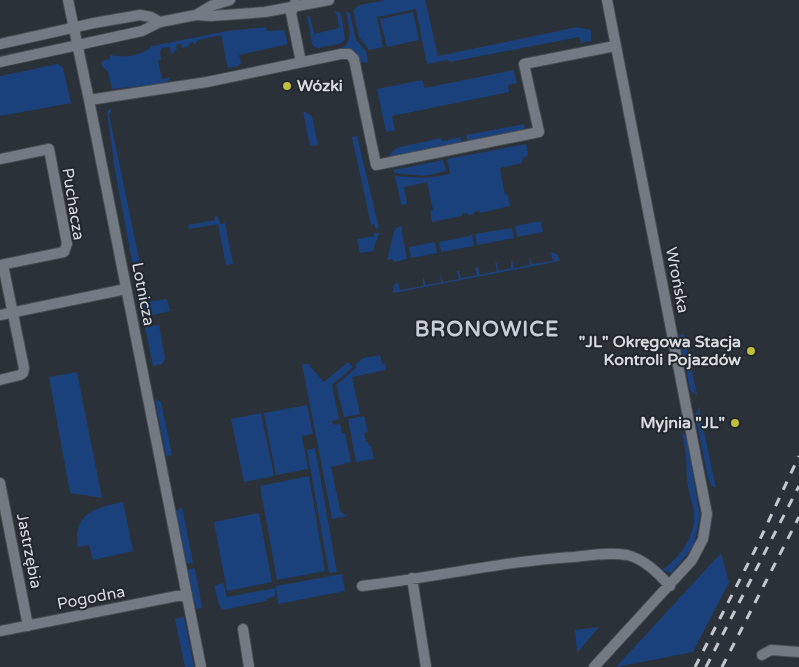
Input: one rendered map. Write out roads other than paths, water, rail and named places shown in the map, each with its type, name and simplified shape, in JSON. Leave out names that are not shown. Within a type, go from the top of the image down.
[{"type":"street","name":"Lotnicza","points":[[68,0],[202,667]]},
{"type":"street","points":[[196,15],[211,6],[230,0]]},
{"type":"street","points":[[0,62],[142,31],[160,22],[196,15],[226,16],[265,12],[294,4],[329,0]]},
{"type":"street","name":"Wrońska","points":[[594,667],[692,560],[700,547],[707,522],[707,508],[607,0]]},
{"type":"street","points":[[294,4],[291,13],[301,62]]},
{"type":"street","points":[[0,44],[73,27],[140,15],[151,17],[160,22]]},
{"type":"street","points":[[89,100],[207,82],[349,54],[354,59],[376,165],[539,132],[524,64],[615,46]]},
{"type":"street","name":"Puchacza","points":[[0,159],[49,149],[67,244],[64,252],[2,265],[14,312]]},
{"type":"street","points":[[0,315],[126,289]]},
{"type":"street","points":[[0,380],[24,373],[14,312]]},
{"type":"street","name":"Jastrzębia","points":[[0,483],[28,626]]},
{"type":"street","points":[[362,586],[526,561],[617,554],[632,557],[643,562],[670,586]]},
{"type":"street","points":[[412,578],[426,667]]},
{"type":"street","name":"Pogodna","points":[[0,631],[187,594]]},
{"type":"street","points":[[243,629],[249,667]]},
{"type":"street","points":[[762,654],[771,650],[799,652]]},
{"type":"railway","points":[[695,667],[755,550],[799,456]]},
{"type":"railway","points":[[706,667],[799,486]]},
{"type":"railway","points":[[722,667],[799,517]]},
{"type":"place","name":"Wózki","points":[[287,86]]},
{"type":"place","name":"\"JL\" Okręgowa Stacja Kontroli Pojazdów","points":[[751,351]]},
{"type":"place","name":"Myjnia \"JL\"","points":[[735,423]]},
{"type":"district","name":"BRONOWICE","points":[[487,329]]}]
